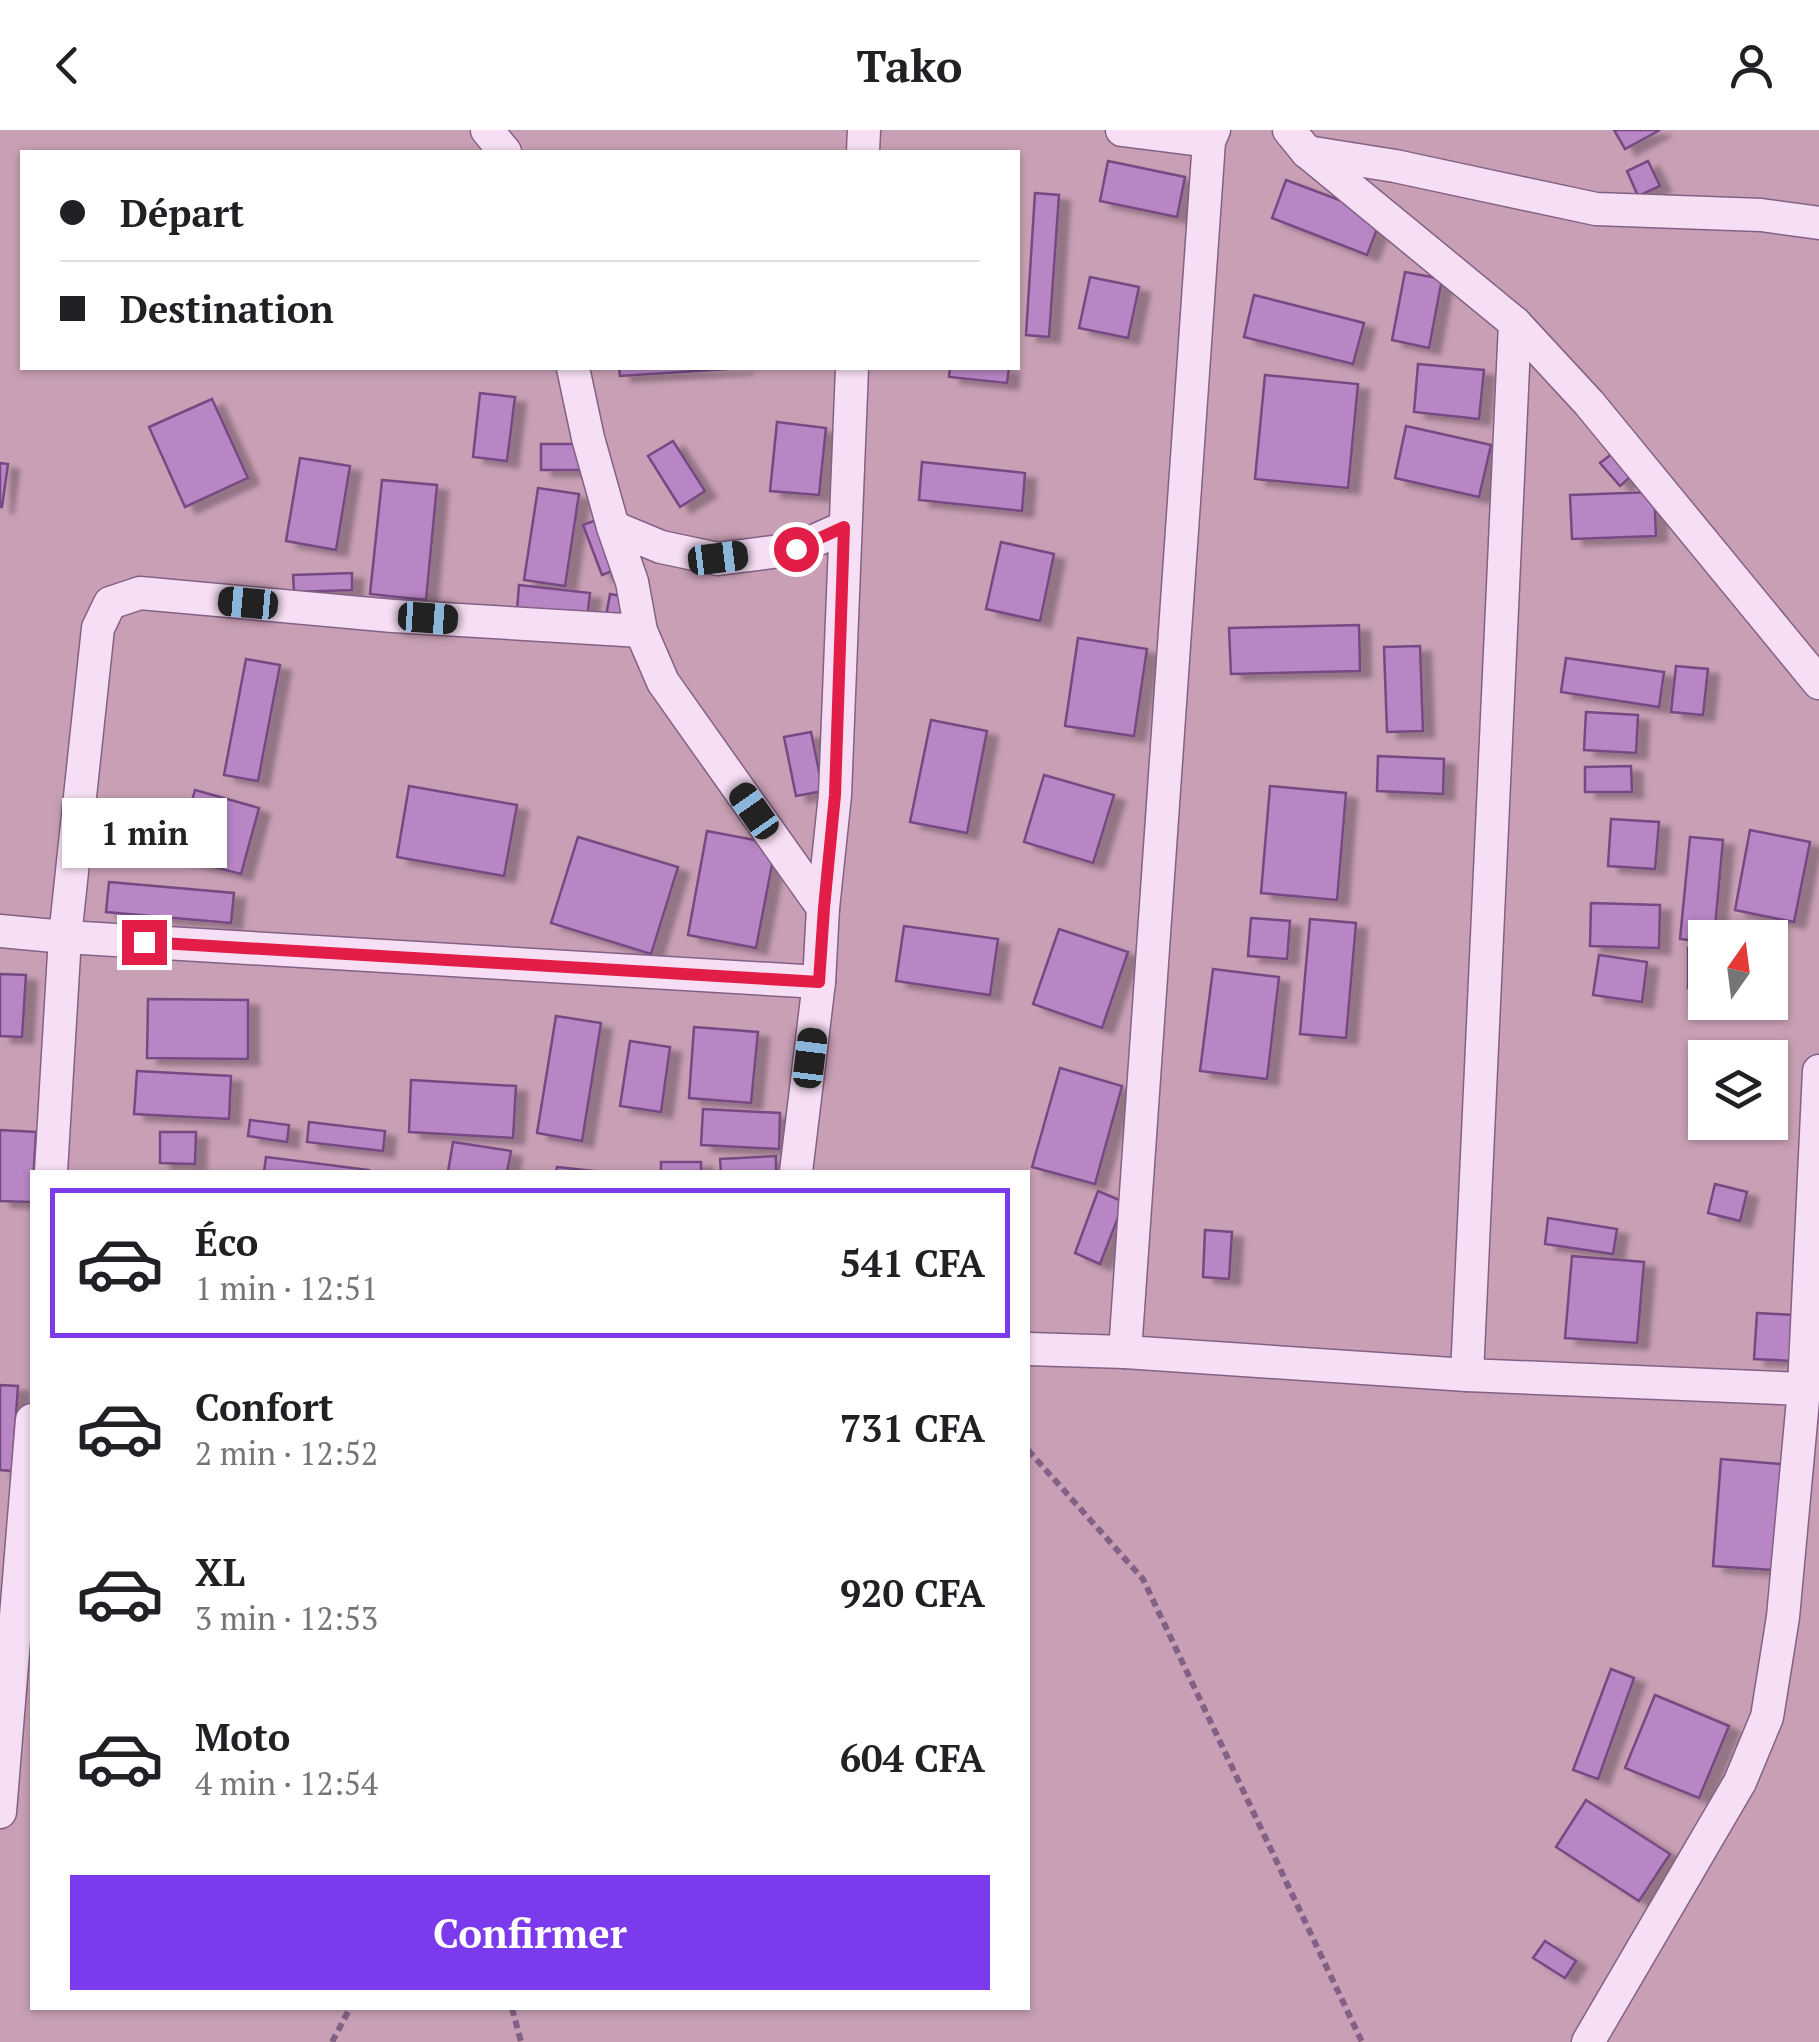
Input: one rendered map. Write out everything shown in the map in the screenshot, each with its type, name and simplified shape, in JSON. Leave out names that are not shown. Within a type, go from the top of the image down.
[{"type":"street","points":[[487,130],[503,150]]},
{"type":"street","points":[[1122,130],[1211,136],[1125,1352]]},
{"type":"street","points":[[1298,141],[1596,209],[1761,216],[1819,223]]},
{"type":"street","points":[[1298,141],[1515,323],[1589,403],[1819,683]]},
{"type":"street","points":[[1467,1375],[1515,323]]},
{"type":"street","points":[[573,370],[588,438],[632,582],[641,632],[662,682],[824,908]]},
{"type":"street","points":[[796,1170],[819,982],[835,795],[852,370]]},
{"type":"street","points":[[613,527],[661,547],[718,558],[796,549],[844,527]]},
{"type":"street","points":[[51,1170],[64,938],[98,628],[110,603],[140,593],[393,616],[641,632]]},
{"type":"street","points":[[0,931],[64,938],[819,982]]},
{"type":"street","points":[[1588,2042],[1740,1782],[1767,1716],[1784,1616],[1804,1389],[1819,1071]]},
{"type":"street","points":[[1030,1349],[1467,1375],[1804,1389]]},
{"type":"street","points":[[0,1812],[30,1444]]},
{"type":"path","points":[[1030,1452],[1142,1579],[1362,2042]]},
{"type":"path","points":[[332,2042],[349,2010]]},
{"type":"path","points":[[513,2010],[521,2042]]},
{"type":"shaded area","points":[[0,130],[1819,130],[1819,2042],[0,2042]]},
{"type":"building","points":[[1614,130],[1660,130],[1625,149]]},
{"type":"building","points":[[1108,161],[1185,177],[1177,217],[1100,201]]},
{"type":"building","points":[[1648,161],[1660,186],[1638,196],[1627,171]]},
{"type":"building","points":[[1286,180],[1382,216],[1367,255],[1272,218]]},
{"type":"building","points":[[1035,193],[1059,195],[1049,337],[1026,335]]},
{"type":"building","points":[[1405,272],[1442,279],[1429,348],[1392,340]]},
{"type":"building","points":[[1090,277],[1139,287],[1128,338],[1079,328]]},
{"type":"building","points":[[1254,295],[1364,323],[1353,364],[1244,337]]},
{"type":"building","points":[[1418,364],[1484,370],[1479,419],[1414,412]]},
{"type":"building","points":[[619,370],[712,370],[620,376]]},
{"type":"building","points":[[950,370],[1009,370],[1007,383],[949,377]]},
{"type":"building","points":[[1265,375],[1358,384],[1348,488],[1255,479]]},
{"type":"building","points":[[480,393],[515,397],[507,461],[473,457]]},
{"type":"building","points":[[212,399],[248,478],[185,507],[149,427]]},
{"type":"building","points":[[777,422],[826,428],[819,495],[770,491]]},
{"type":"building","points":[[1406,426],[1491,445],[1479,497],[1395,478]]},
{"type":"building","points":[[673,441],[705,491],[680,507],[648,456]]},
{"type":"building","points":[[541,444],[582,444],[582,470],[541,470]]},
{"type":"building","points":[[1617,450],[1636,472],[1620,486],[1600,463]]},
{"type":"building","points":[[300,458],[350,466],[336,550],[286,541]]},
{"type":"building","points":[[922,462],[1025,473],[1022,511],[919,500]]},
{"type":"building","points":[[0,463],[8,464],[2,507],[0,507]]},
{"type":"building","points":[[382,480],[437,485],[426,600],[370,594]]},
{"type":"building","points":[[538,488],[579,494],[565,586],[524,580]]},
{"type":"building","points":[[1654,492],[1656,536],[1572,539],[1570,495]]},
{"type":"building","points":[[604,517],[622,567],[602,575],[583,525]]},
{"type":"building","points":[[1001,542],[1054,554],[1040,621],[986,609]]},
{"type":"building","points":[[352,573],[352,590],[294,592],[293,575]]},
{"type":"building","points":[[519,585],[590,593],[587,619],[517,611]]},
{"type":"building","points":[[610,594],[631,598],[626,620],[606,616]]},
{"type":"building","points":[[1359,625],[1360,671],[1231,674],[1229,628]]},
{"type":"building","points":[[1078,638],[1147,649],[1134,736],[1065,726]]},
{"type":"building","points":[[1420,646],[1423,731],[1387,732],[1384,647]]},
{"type":"building","points":[[1566,658],[1664,672],[1659,707],[1561,692]]},
{"type":"building","points":[[246,659],[280,665],[258,781],[224,775]]},
{"type":"building","points":[[1676,666],[1708,669],[1703,715],[1671,712]]},
{"type":"building","points":[[1586,712],[1638,715],[1636,753],[1584,750]]},
{"type":"building","points":[[931,720],[987,731],[967,833],[910,822]]},
{"type":"building","points":[[811,732],[823,791],[796,796],[784,737]]},
{"type":"building","points":[[1378,756],[1444,759],[1443,794],[1377,791]]},
{"type":"building","points":[[1631,766],[1632,792],[1585,792],[1585,767]]},
{"type":"building","points":[[1044,775],[1114,795],[1093,863],[1024,842]]},
{"type":"building","points":[[409,786],[517,805],[504,876],[397,857]]},
{"type":"building","points":[[1270,786],[1346,793],[1337,900],[1261,893]]},
{"type":"building","points":[[195,790],[259,808],[241,874],[176,857]]},
{"type":"building","points":[[126,815],[160,817],[159,848],[124,847]]},
{"type":"building","points":[[1611,819],[1659,822],[1655,869],[1608,866]]},
{"type":"building","points":[[1750,830],[1810,842],[1794,922],[1735,910]]},
{"type":"building","points":[[707,831],[776,844],[756,948],[688,935]]},
{"type":"building","points":[[578,837],[678,867],[651,954],[551,923]]},
{"type":"building","points":[[1690,837],[1723,840],[1716,920],[1688,920],[1688,940],[1680,939]]},
{"type":"building","points":[[109,882],[234,893],[231,923],[106,912]]},
{"type":"building","points":[[1591,903],[1660,905],[1659,948],[1590,946]]},
{"type":"building","points":[[1251,918],[1290,921],[1287,959],[1248,956]]},
{"type":"building","points":[[1310,919],[1356,923],[1346,1038],[1300,1034]]},
{"type":"building","points":[[904,926],[998,939],[990,995],[896,981]]},
{"type":"building","points":[[1059,929],[1128,952],[1102,1028],[1033,1004]]},
{"type":"building","points":[[1599,955],[1647,962],[1642,1002],[1593,995]]},
{"type":"building","points":[[1213,969],[1279,977],[1267,1079],[1200,1071]]},
{"type":"building","points":[[0,974],[26,975],[22,1037],[0,1036]]},
{"type":"building","points":[[148,999],[248,1000],[248,1059],[147,1058]]},
{"type":"building","points":[[556,1016],[601,1023],[582,1141],[537,1133]]},
{"type":"building","points":[[694,1027],[758,1032],[751,1103],[689,1098]]},
{"type":"building","points":[[630,1041],[670,1047],[661,1112],[620,1106]]},
{"type":"building","points":[[1060,1068],[1122,1086],[1095,1184],[1032,1167]]},
{"type":"building","points":[[137,1071],[231,1076],[229,1119],[134,1114]]},
{"type":"building","points":[[411,1080],[516,1086],[513,1138],[409,1132]]},
{"type":"building","points":[[703,1109],[780,1113],[779,1149],[701,1145]]},
{"type":"building","points":[[250,1120],[289,1125],[287,1142],[248,1136]]},
{"type":"building","points":[[309,1122],[385,1131],[383,1151],[307,1142]]},
{"type":"building","points":[[0,1130],[36,1132],[30,1202],[0,1201]]},
{"type":"building","points":[[160,1132],[196,1132],[195,1164],[160,1163]]},
{"type":"building","points":[[453,1142],[511,1151],[507,1170],[448,1170]]},
{"type":"building","points":[[776,1156],[776,1170],[721,1170],[720,1159]]},
{"type":"building","points":[[266,1157],[369,1170],[264,1170]]},
{"type":"building","points":[[661,1162],[701,1162],[701,1170],[661,1170]]},
{"type":"building","points":[[1715,1184],[1747,1192],[1740,1221],[1708,1213]]},
{"type":"building","points":[[1098,1191],[1124,1202],[1100,1264],[1075,1253]]},
{"type":"building","points":[[1548,1218],[1617,1229],[1613,1254],[1545,1244]]},
{"type":"building","points":[[1205,1230],[1232,1232],[1229,1279],[1203,1277]]},
{"type":"building","points":[[1572,1256],[1644,1262],[1637,1343],[1565,1338]]},
{"type":"building","points":[[1757,1313],[1794,1315],[1792,1361],[1754,1359]]},
{"type":"building","points":[[0,1385],[18,1386],[12,1471],[0,1470]]},
{"type":"building","points":[[1721,1459],[1781,1464],[1773,1570],[1713,1566]]},
{"type":"building","points":[[1611,1669],[1634,1678],[1598,1779],[1573,1770]]},
{"type":"building","points":[[1655,1695],[1729,1726],[1699,1798],[1625,1768]]},
{"type":"building","points":[[1586,1800],[1670,1854],[1639,1901],[1556,1847]]},
{"type":"building","points":[[1545,1941],[1576,1961],[1565,1978],[1533,1958]]},
{"type":"route","points":[[144,942],[819,982],[835,795],[844,527],[796,549]]}]
